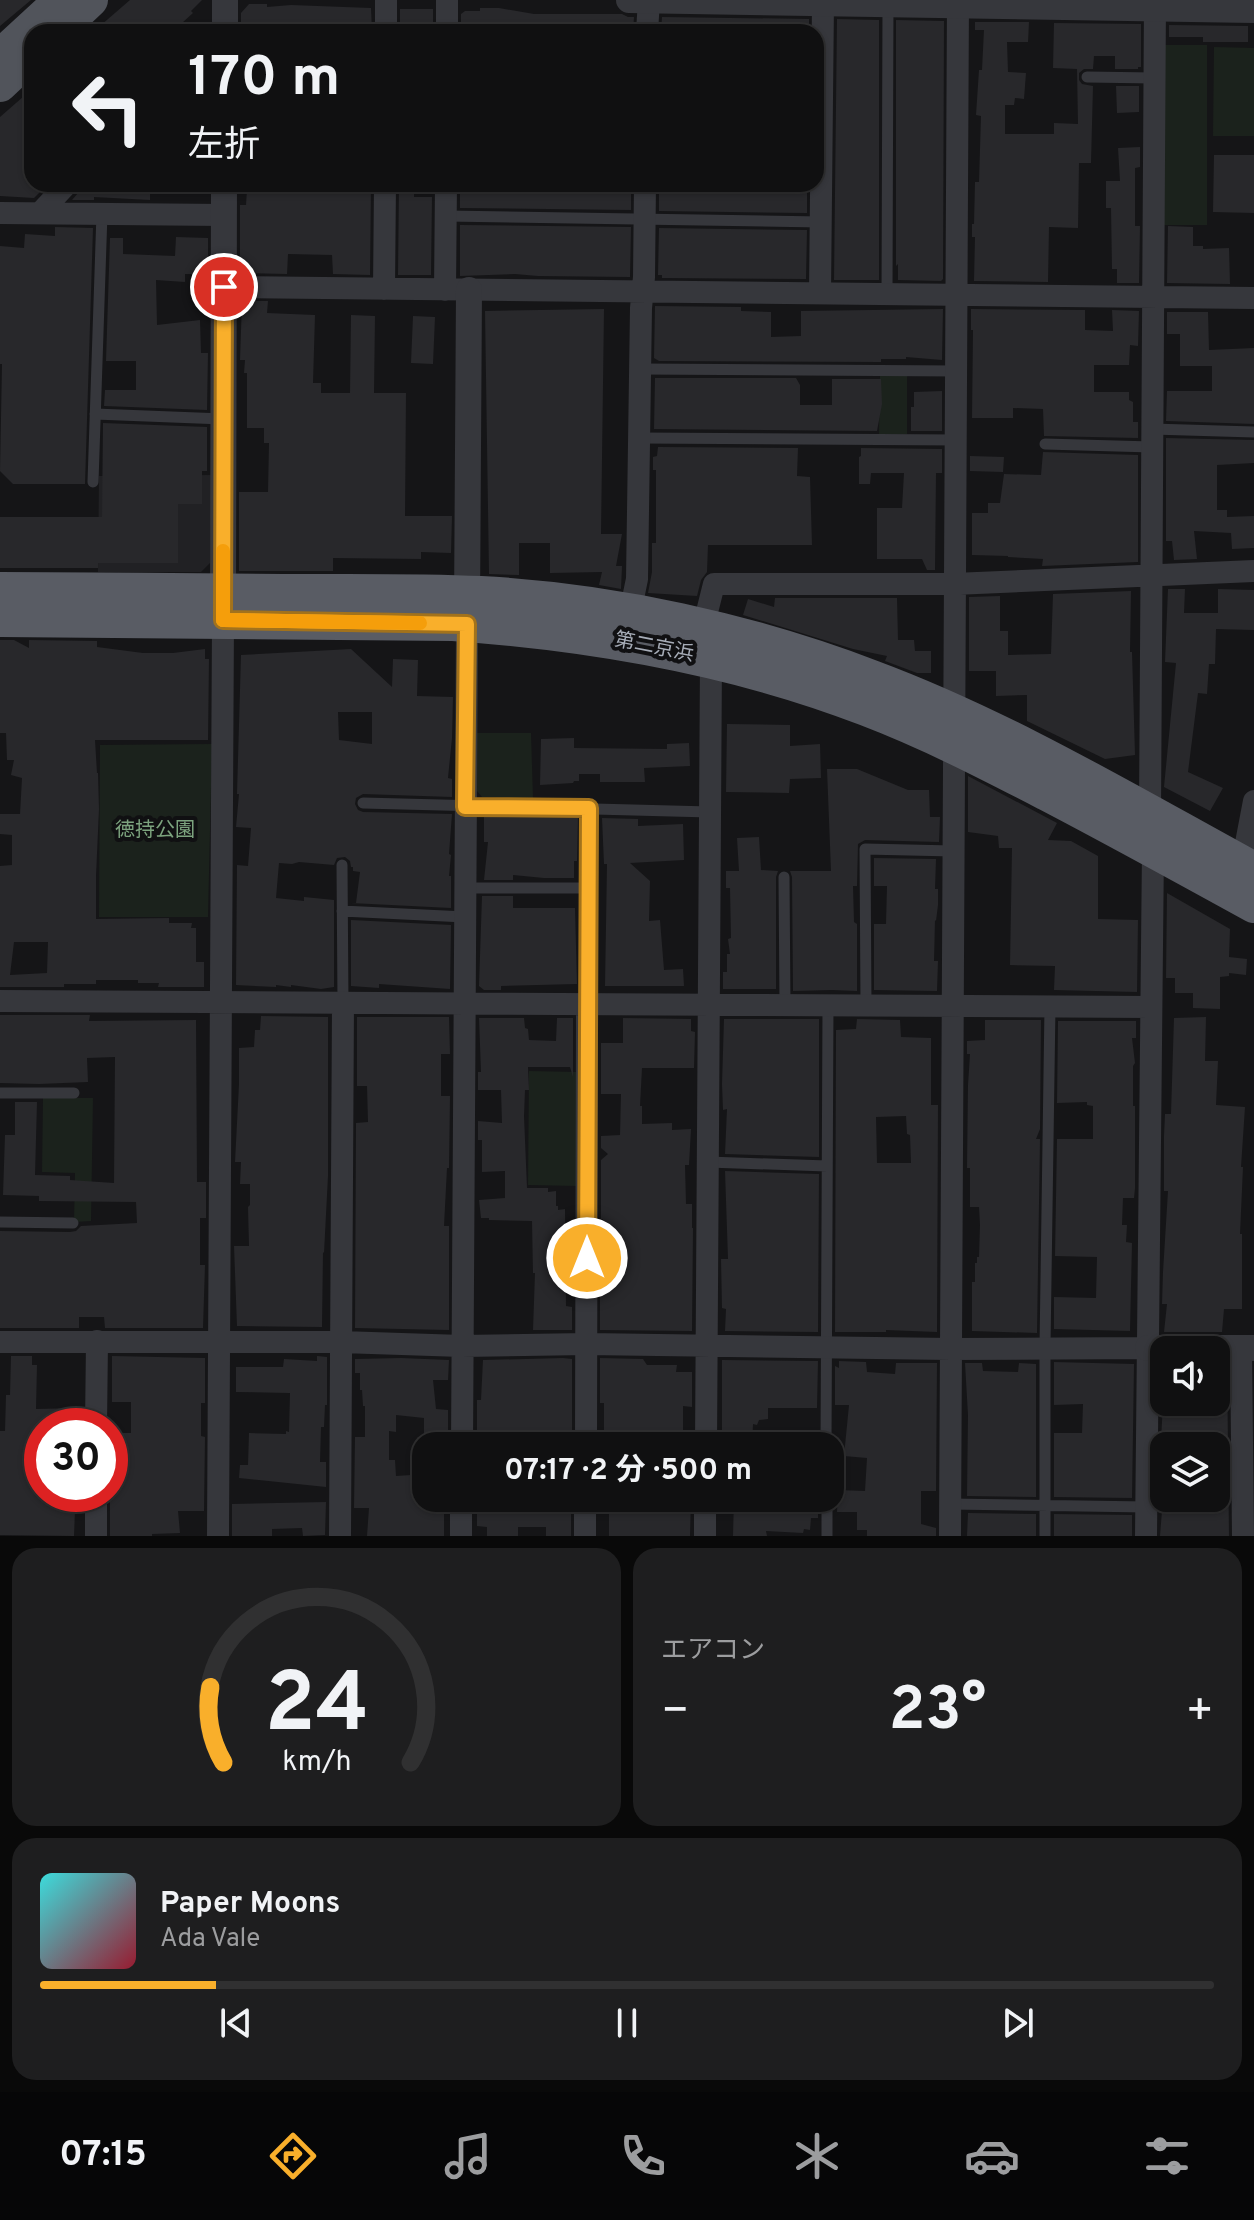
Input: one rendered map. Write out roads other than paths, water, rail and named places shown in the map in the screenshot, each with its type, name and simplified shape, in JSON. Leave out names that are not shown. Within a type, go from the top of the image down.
[{"type":"highway","name":"第二京浜","points":[[0,590],[223,606],[467,609],[549,601],[630,613],[707,644],[763,674],[852,703],[954,728],[1151,831],[1248,867]]},
{"type":"highway","name":"第二京浜","points":[[0,619],[223,606]]},
{"type":"highway","name":"第二京浜","points":[[467,609],[590,636],[707,644]]},
{"type":"highway","name":"第二京浜","points":[[1151,831],[1254,905]]},
{"type":"main road","points":[[35,24],[61,0]]},
{"type":"main road","points":[[66,24],[91,0]]},
{"type":"main road","points":[[0,56],[24,34]]},
{"type":"main road","points":[[0,85],[24,62]]},
{"type":"street","points":[[386,0],[386,24]]},
{"type":"street","points":[[447,0],[447,24]]},
{"type":"street","points":[[629,0],[1155,4],[1254,10]]},
{"type":"street","points":[[648,24],[649,0]]},
{"type":"street","points":[[822,24],[823,2]]},
{"type":"street","points":[[950,1536],[958,2]]},
{"type":"street","points":[[1146,1536],[1155,4]]},
{"type":"street","points":[[40,213],[60,192]]},
{"type":"street","points":[[218,1536],[224,192]]},
{"type":"street","points":[[384,289],[385,192]]},
{"type":"street","points":[[446,192],[446,216],[457,290],[467,609],[462,1432]]},
{"type":"street","points":[[630,613],[637,579],[645,192]]},
{"type":"street","points":[[820,192],[820,293]]},
{"type":"street","points":[[0,213],[224,215]]},
{"type":"street","points":[[224,287],[1254,298]]},
{"type":"street","points":[[706,1432],[710,812],[707,644],[714,584],[954,584],[1254,571]]},
{"type":"street","points":[[1248,867],[1254,801]]},
{"type":"street","points":[[0,1001],[1151,1007]]},
{"type":"street","points":[[340,1536],[343,1003]]},
{"type":"street","points":[[586,1432],[587,1004]]},
{"type":"street","points":[[96,1408],[97,1341]]},
{"type":"street","points":[[0,1342],[341,1342],[462,1346],[587,1344],[951,1349],[1248,1348],[1243,1536]]},
{"type":"street","points":[[96,1512],[96,1536]]},
{"type":"street","points":[[461,1512],[461,1536]]},
{"type":"street","points":[[585,1512],[585,1536]]},
{"type":"street","points":[[705,1512],[705,1536]]},
{"type":"lane","points":[[887,294],[888,3]]},
{"type":"lane","points":[[1087,77],[1154,78]]},
{"type":"lane","points":[[93,482],[102,213]]},
{"type":"lane","points":[[446,216],[821,222]]},
{"type":"lane","points":[[640,369],[958,371]]},
{"type":"lane","points":[[95,414],[224,419]]},
{"type":"lane","points":[[1045,444],[1254,432]]},
{"type":"lane","points":[[640,438],[957,440]]},
{"type":"lane","points":[[363,803],[710,812]]},
{"type":"lane","points":[[587,1004],[589,808]]},
{"type":"lane","points":[[866,1005],[865,849],[953,851]]},
{"type":"lane","points":[[342,865],[343,1003]]},
{"type":"lane","points":[[784,877],[785,1005]]},
{"type":"lane","points":[[465,888],[589,888]]},
{"type":"lane","points":[[342,911],[465,917]]},
{"type":"lane","points":[[826,1432],[828,1005]]},
{"type":"lane","points":[[1045,1536],[1050,1006]]},
{"type":"lane","points":[[0,1093],[74,1093]]},
{"type":"lane","points":[[708,1162],[827,1166]]},
{"type":"lane","points":[[0,1222],[73,1223]]},
{"type":"lane","points":[[950,1504],[1147,1507]]},
{"type":"lane","points":[[827,1512],[827,1536]]},
{"type":"park label","name":"徳持公園","points":[[155,831]]}]
